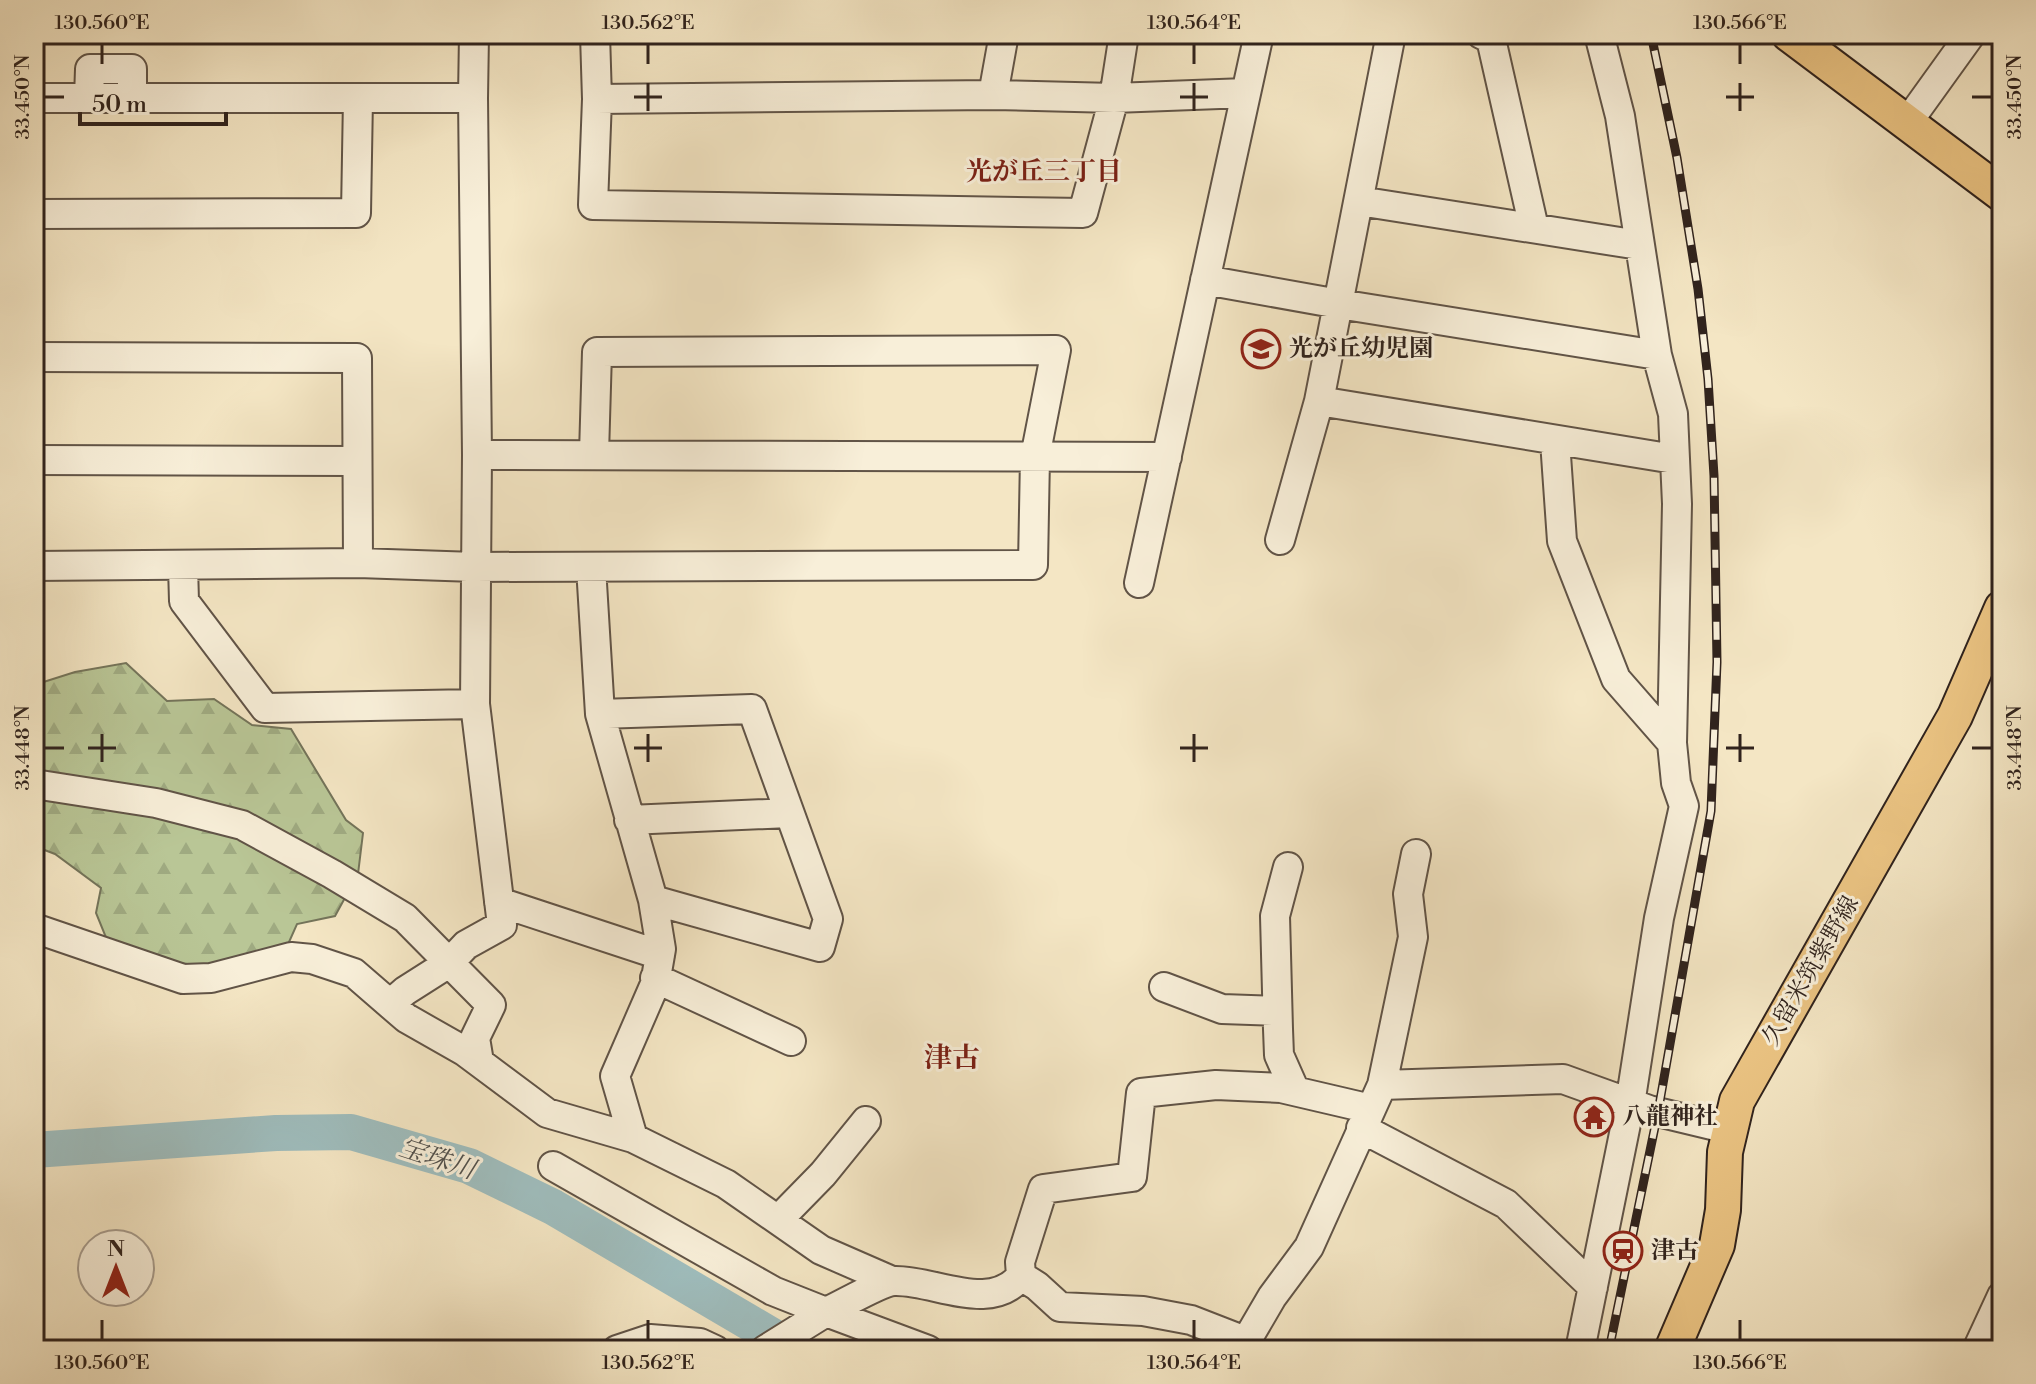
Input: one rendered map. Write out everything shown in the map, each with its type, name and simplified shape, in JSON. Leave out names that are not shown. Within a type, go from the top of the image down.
[{"type":"main road","points":[[1789,34],[2002,194]]},
{"type":"main road","name":"久留米筑紫野線","points":[[1672,1350],[1717,1245],[1723,1210],[1728,1129],[1737,1101],[1955,716],[2002,608]]},
{"type":"street","points":[[390,1004],[449,963],[466,945],[502,925],[475,704],[474,34]]},
{"type":"street","points":[[595,34],[597,99],[593,205],[1083,213],[1114,98],[1124,34]]},
{"type":"street","points":[[993,95],[1004,34]]},
{"type":"street","points":[[1139,583],[1259,34]]},
{"type":"street","points":[[1280,540],[1319,401],[1391,34]]},
{"type":"street","points":[[1481,34],[1491,39],[1534,228]]},
{"type":"street","points":[[1580,1350],[1630,1104],[1659,918],[1684,806],[1676,783],[1672,743],[1677,504],[1673,414],[1657,355],[1620,116],[1599,34]]},
{"type":"street","points":[[1907,123],[1971,34]]},
{"type":"street","points":[[597,99],[993,95],[1114,98],[1246,93]]},
{"type":"street","points":[[34,98],[473,98]]},
{"type":"street","points":[[34,214],[356,213],[358,98]]},
{"type":"street","points":[[1359,201],[1639,245]]},
{"type":"street","points":[[1205,280],[1657,355]]},
{"type":"street","points":[[34,566],[358,563],[475,567],[1033,565],[1035,457],[1056,350],[597,352],[594,454]]},
{"type":"street","points":[[34,357],[357,358],[358,563]]},
{"type":"street","points":[[1319,401],[1674,459]]},
{"type":"street","points":[[1555,441],[1562,541],[1616,679],[1672,743]]},
{"type":"street","points":[[477,455],[1167,457]]},
{"type":"street","points":[[34,460],[357,461]]},
{"type":"street","points":[[183,566],[184,601],[265,708],[475,704]]},
{"type":"street","points":[[591,567],[600,714],[653,900],[658,966],[615,1076],[633,1138]]},
{"type":"street","points":[[600,714],[752,709],[828,919],[820,947],[653,900]]},
{"type":"street","points":[[34,784],[156,803],[242,825],[405,918],[491,1005],[475,1038],[479,1062]]},
{"type":"street","points":[[629,820],[789,813]]},
{"type":"street","points":[[1021,1276],[1060,1307],[1143,1311],[1191,1320],[1243,1346],[1272,1297],[1309,1247],[1371,1107],[1413,937],[1408,894],[1416,854]]},
{"type":"street","points":[[1288,867],[1275,916],[1277,1011],[1279,1055],[1295,1091]]},
{"type":"street","points":[[499,902],[658,966],[791,1041]]},
{"type":"street","points":[[34,928],[183,979],[211,978],[291,957],[312,959],[354,973],[406,1018],[479,1062],[547,1113],[633,1138],[726,1184],[821,1250],[892,1281],[986,1295],[1011,1288],[1021,1276],[1020,1262],[1043,1189],[1132,1177],[1141,1093],[1216,1085],[1281,1088],[1371,1107],[1563,1079],[1630,1104],[1728,1129]]},
{"type":"street","points":[[1164,987],[1222,1009],[1277,1011]]},
{"type":"street","points":[[1371,1107],[1506,1204],[1593,1287]]},
{"type":"street","points":[[778,1220],[823,1174],[866,1121]]},
{"type":"street","points":[[553,1166],[818,1316],[928,1350]]},
{"type":"street","points":[[765,1350],[818,1316],[892,1281]]},
{"type":"street","points":[[1977,1350],[2002,1296]]},
{"type":"street","points":[[617,1350],[650,1339],[700,1343],[715,1350]]},
{"type":"green space","points":[[126,663],[167,701],[214,699],[252,725],[291,729],[346,820],[363,833],[358,874],[335,916],[297,924],[285,951],[177,970],[107,940],[96,913],[101,888],[55,854],[34,846],[34,685],[75,672]]},
{"type":"waterway","name":"宝珠川","points":[[34,1150],[276,1133],[351,1132],[469,1166],[553,1207],[796,1350]]},
{"type":"railway","points":[[1609,1350],[1658,1112],[1711,811],[1717,662],[1714,476],[1708,379],[1698,289],[1677,158],[1651,34]]},
{"type":"place","name":"光が丘幼児園","points":[[1261,349]]},
{"type":"place","name":"八龍神社","points":[[1594,1117]]},
{"type":"place","name":"津古","points":[[1623,1251]]},
{"type":"district","name":"光が丘三丁目","points":[[1044,172]]},
{"type":"district","name":"津古","points":[[952,1058]]}]
